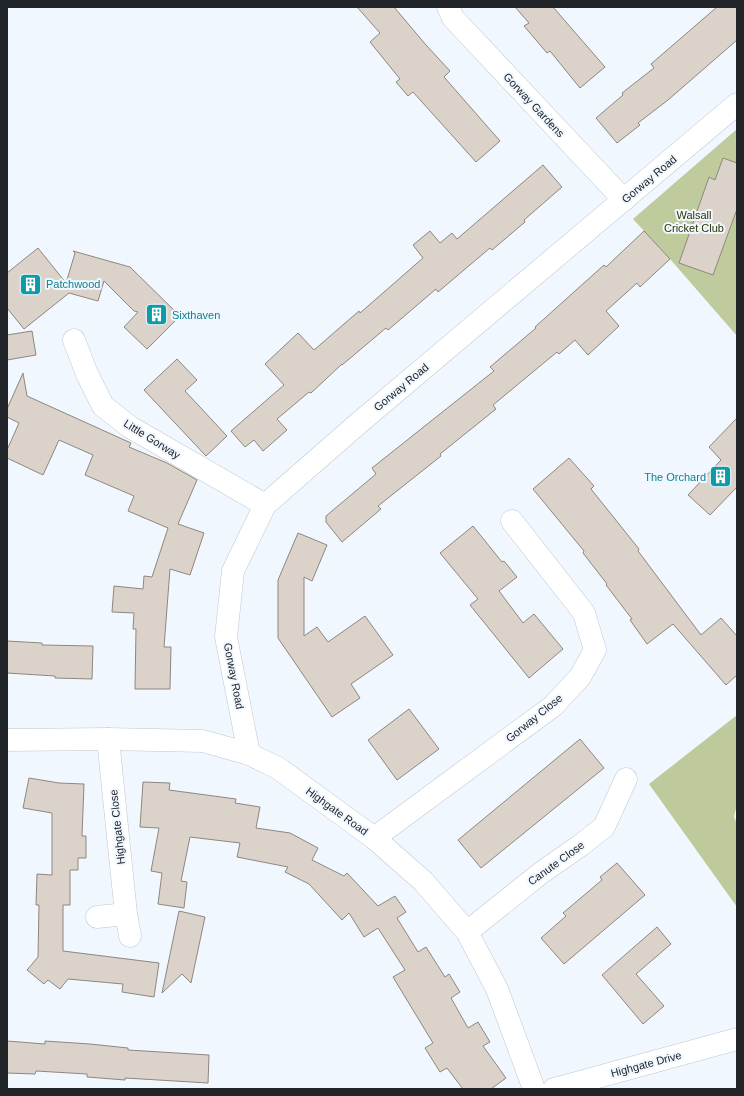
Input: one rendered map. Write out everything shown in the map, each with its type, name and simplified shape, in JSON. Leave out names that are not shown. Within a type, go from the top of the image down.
[{"type":"street","name":"Gorway Gardens","points":[[448,7],[453,18],[624,200]]},
{"type":"street","name":"Gorway Road","points":[[250,754],[226,637],[233,571],[264,505],[501,302],[737,104]]},
{"type":"street","name":"Little Gorway","points":[[74,340],[87,374],[103,406],[130,427],[264,505]]},
{"type":"street","name":"Gorway Close","points":[[374,838],[553,706],[580,678],[595,650],[584,613],[513,522]]},
{"type":"street","name":"Highgate Road","points":[[7,740],[108,739],[204,741],[250,754],[278,768],[374,838],[423,881],[467,932],[497,989],[534,1089]]},
{"type":"street","name":"Highgate Close","points":[[108,739],[126,914],[130,936]]},
{"type":"street","name":"Canute Close","points":[[467,932],[541,873],[604,827],[626,779]]},
{"type":"street","points":[[97,917],[126,914]]},
{"type":"street","name":"Highgate Drive","points":[[554,1089],[737,1039]]},
{"type":"green space","name":"Walsall Cricket Club","points":[[737,129],[737,336],[633,219]]},
{"type":"green space","points":[[737,715],[737,804],[734,817],[737,824],[737,907],[649,784]]},
{"type":"building","points":[[357,7],[394,7],[450,71],[444,77],[500,141],[476,162],[413,92],[408,96],[396,82],[400,79],[370,42],[380,33]]},
{"type":"building","points":[[515,7],[553,7],[605,67],[580,88],[550,51],[547,53],[524,26],[529,23]]},
{"type":"building","points":[[717,7],[737,7],[737,40],[668,100],[638,123],[640,125],[617,143],[596,118],[623,95],[622,93],[654,68],[651,64]]},
{"type":"building","points":[[723,158],[737,163],[737,209],[713,275],[679,263],[709,177],[715,180]]},
{"type":"building","points":[[543,165],[562,187],[524,220],[525,222],[492,250],[490,248],[438,292],[436,289],[388,330],[386,328],[342,364],[311,393],[309,392],[277,419],[287,430],[263,451],[254,440],[245,447],[231,431],[284,385],[265,364],[298,333],[314,350],[359,311],[360,313],[423,258],[413,245],[430,231],[440,243],[452,233],[457,239]]},
{"type":"building","points":[[644,231],[670,259],[640,287],[637,283],[606,311],[619,326],[588,355],[575,340],[559,354],[557,352],[493,405],[496,409],[440,454],[441,456],[378,506],[381,509],[342,542],[326,522],[326,516],[376,474],[372,468],[494,371],[490,367],[536,328],[535,327],[604,265],[606,267]]},
{"type":"building","points":[[38,248],[66,283],[75,253],[73,251],[130,267],[180,316],[147,349],[124,327],[138,312],[134,311],[104,281],[98,301],[69,293],[24,329],[7,308],[7,273]]},
{"type":"building","points":[[32,331],[36,355],[7,360],[7,335]]},
{"type":"building","points":[[177,359],[197,380],[185,391],[227,436],[206,456],[144,390]]},
{"type":"building","points":[[23,373],[27,396],[131,443],[129,447],[167,463],[197,480],[178,524],[204,533],[190,575],[170,569],[164,647],[171,647],[170,689],[135,689],[136,629],[133,629],[134,613],[112,612],[114,586],[143,589],[144,576],[152,577],[168,528],[128,511],[134,496],[85,475],[93,455],[59,440],[43,475],[7,458],[7,450],[19,423],[7,417],[7,409]]},
{"type":"building","name":"The Orchard","points":[[737,418],[737,487],[710,515],[688,495],[721,460],[709,447]]},
{"type":"building","points":[[569,458],[594,486],[591,489],[639,549],[638,551],[701,635],[721,618],[737,636],[737,675],[726,685],[673,624],[647,644],[630,620],[632,619],[583,553],[584,551],[533,489]]},
{"type":"building","points":[[473,526],[502,562],[504,561],[517,577],[499,591],[523,623],[534,614],[563,649],[529,678],[470,605],[478,599],[440,553]]},
{"type":"building","points":[[298,533],[327,545],[312,581],[304,577],[304,636],[317,627],[328,642],[365,616],[393,655],[351,684],[360,698],[332,717],[278,638],[278,580]]},
{"type":"building","points":[[7,641],[42,643],[42,645],[93,646],[92,679],[55,678],[55,676],[7,673]]},
{"type":"building","points":[[409,709],[439,749],[397,780],[368,740]]},
{"type":"building","points":[[580,739],[604,768],[481,868],[458,840]]},
{"type":"building","points":[[29,778],[59,783],[84,784],[82,836],[86,836],[86,858],[78,858],[78,870],[70,870],[70,905],[63,905],[63,951],[159,963],[154,997],[122,992],[123,984],[68,979],[60,989],[48,980],[44,984],[27,970],[38,957],[39,905],[36,905],[37,874],[52,875],[52,813],[23,808]]},
{"type":"building","points":[[143,782],[170,783],[169,790],[236,799],[235,803],[260,807],[256,828],[290,833],[318,848],[312,860],[344,876],[347,873],[378,906],[395,896],[406,912],[397,918],[418,952],[426,947],[445,977],[449,974],[460,992],[451,998],[468,1028],[478,1022],[490,1042],[483,1046],[506,1078],[491,1089],[463,1089],[447,1068],[440,1072],[425,1048],[433,1043],[393,977],[405,970],[378,928],[364,937],[349,913],[342,920],[309,884],[285,872],[288,867],[237,857],[240,843],[190,837],[181,881],[187,882],[184,908],[158,904],[162,873],[151,871],[159,828],[140,827]]},
{"type":"building","points":[[617,863],[645,895],[564,964],[541,938],[566,916],[563,913],[602,880],[600,877]]},
{"type":"building","points":[[179,911],[205,917],[191,983],[182,974],[162,993]]},
{"type":"building","points":[[657,927],[671,944],[636,974],[664,1006],[643,1024],[602,975]]},
{"type":"building","points":[[7,1041],[45,1044],[45,1041],[90,1044],[128,1048],[128,1050],[209,1055],[208,1083],[125,1078],[125,1080],[87,1077],[87,1074],[36,1071],[35,1074],[7,1073]]},
{"type":"place","name":"Patchwood","points":[[30,284]]},
{"type":"place","name":"Sixthaven","points":[[157,315]]},
{"type":"place","name":"The Orchard","points":[[721,477]]}]
